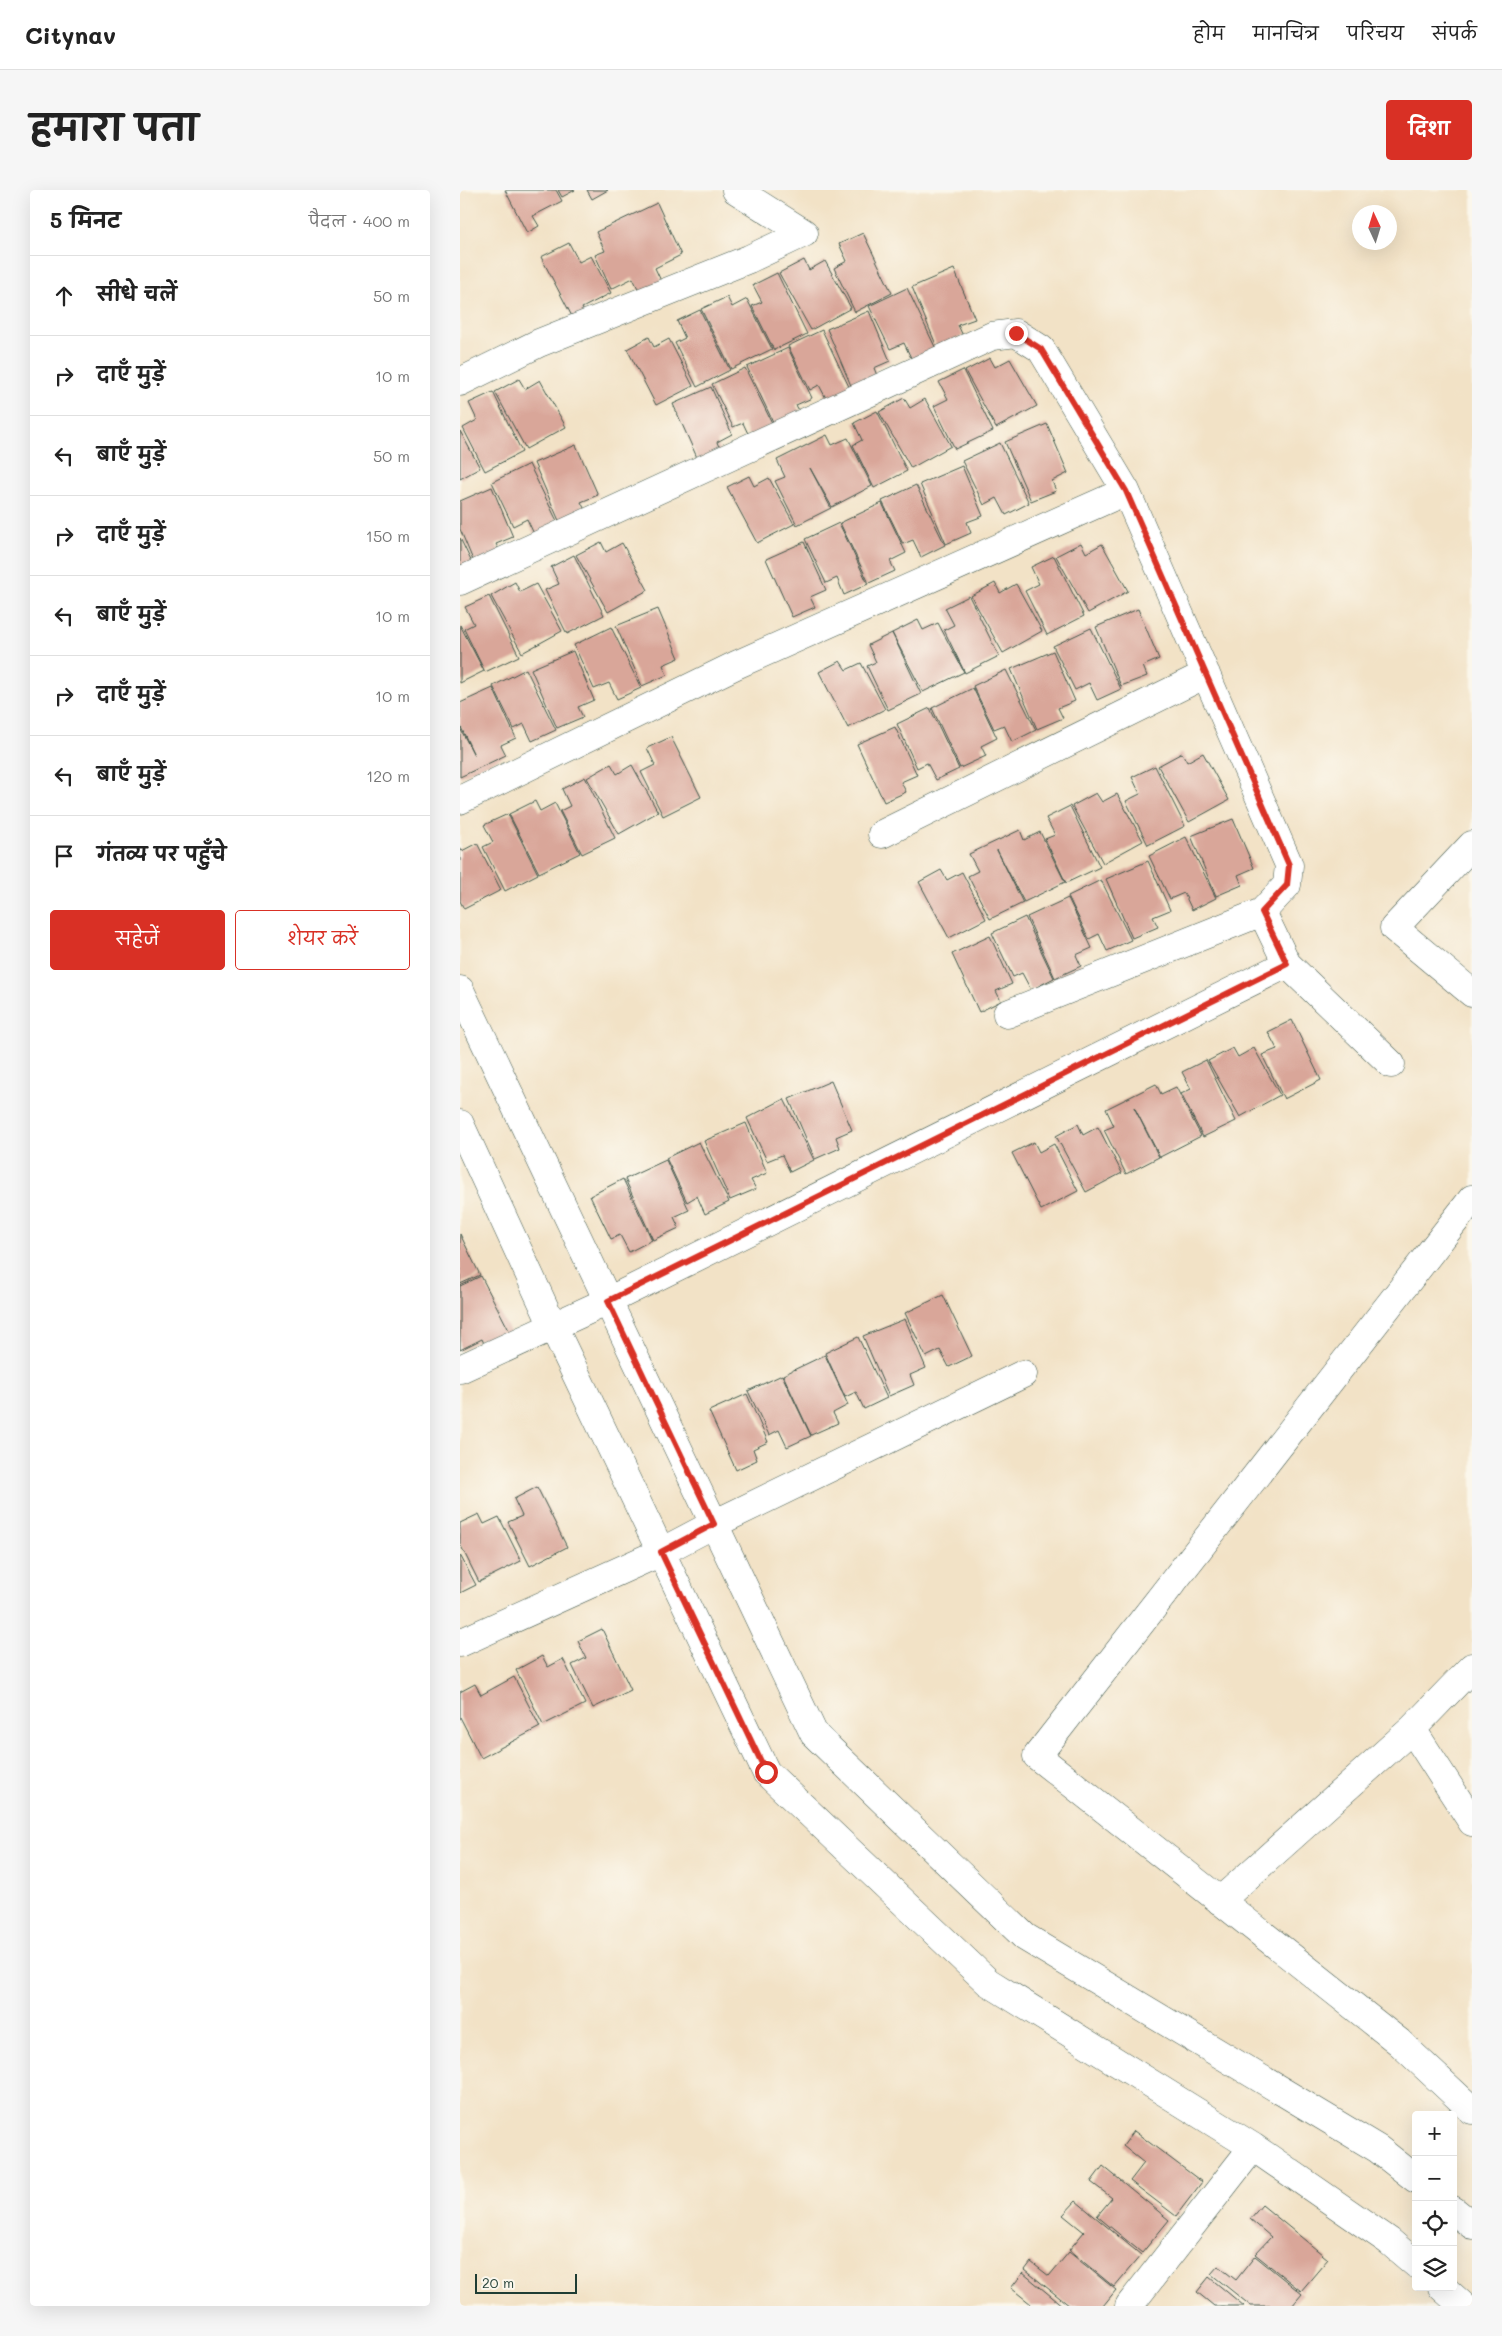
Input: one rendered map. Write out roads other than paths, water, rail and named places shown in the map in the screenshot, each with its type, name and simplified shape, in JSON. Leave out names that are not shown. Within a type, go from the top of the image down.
[{"type":"street","points":[[460,382],[539,343],[749,259],[804,233],[736,190]]},
{"type":"street","points":[[460,581],[992,336],[1016,333],[1041,349],[1126,491],[1289,865],[1287,885],[1262,912],[1007,1014]]},
{"type":"street","points":[[460,800],[736,664],[1126,491]]},
{"type":"street","points":[[882,834],[1206,674]]},
{"type":"street","points":[[1472,845],[1394,928],[1472,993]]},
{"type":"street","points":[[1262,912],[1287,964],[1391,1064]]},
{"type":"street","points":[[460,1369],[608,1301],[1287,964]]},
{"type":"street","points":[[460,990],[814,1734],[1025,1937],[1378,2149],[1412,2176]]},
{"type":"street","points":[[460,1124],[468,1162],[554,1326],[766,1772],[988,1982],[1253,2147],[1389,2241],[1412,2261]]},
{"type":"street","points":[[1472,1199],[1037,1756],[1400,2042],[1472,2110]]},
{"type":"street","points":[[460,1643],[661,1552],[714,1524],[1024,1374]]},
{"type":"street","points":[[1220,1901],[1412,1729],[1472,1667]]},
{"type":"street","points":[[1412,1729],[1472,1822]]},
{"type":"street","points":[[1129,2306],[1253,2147]]},
{"type":"street","points":[[1457,2213],[1472,2225]]},
{"type":"street","points":[[1446,2291],[1463,2306]]}]
